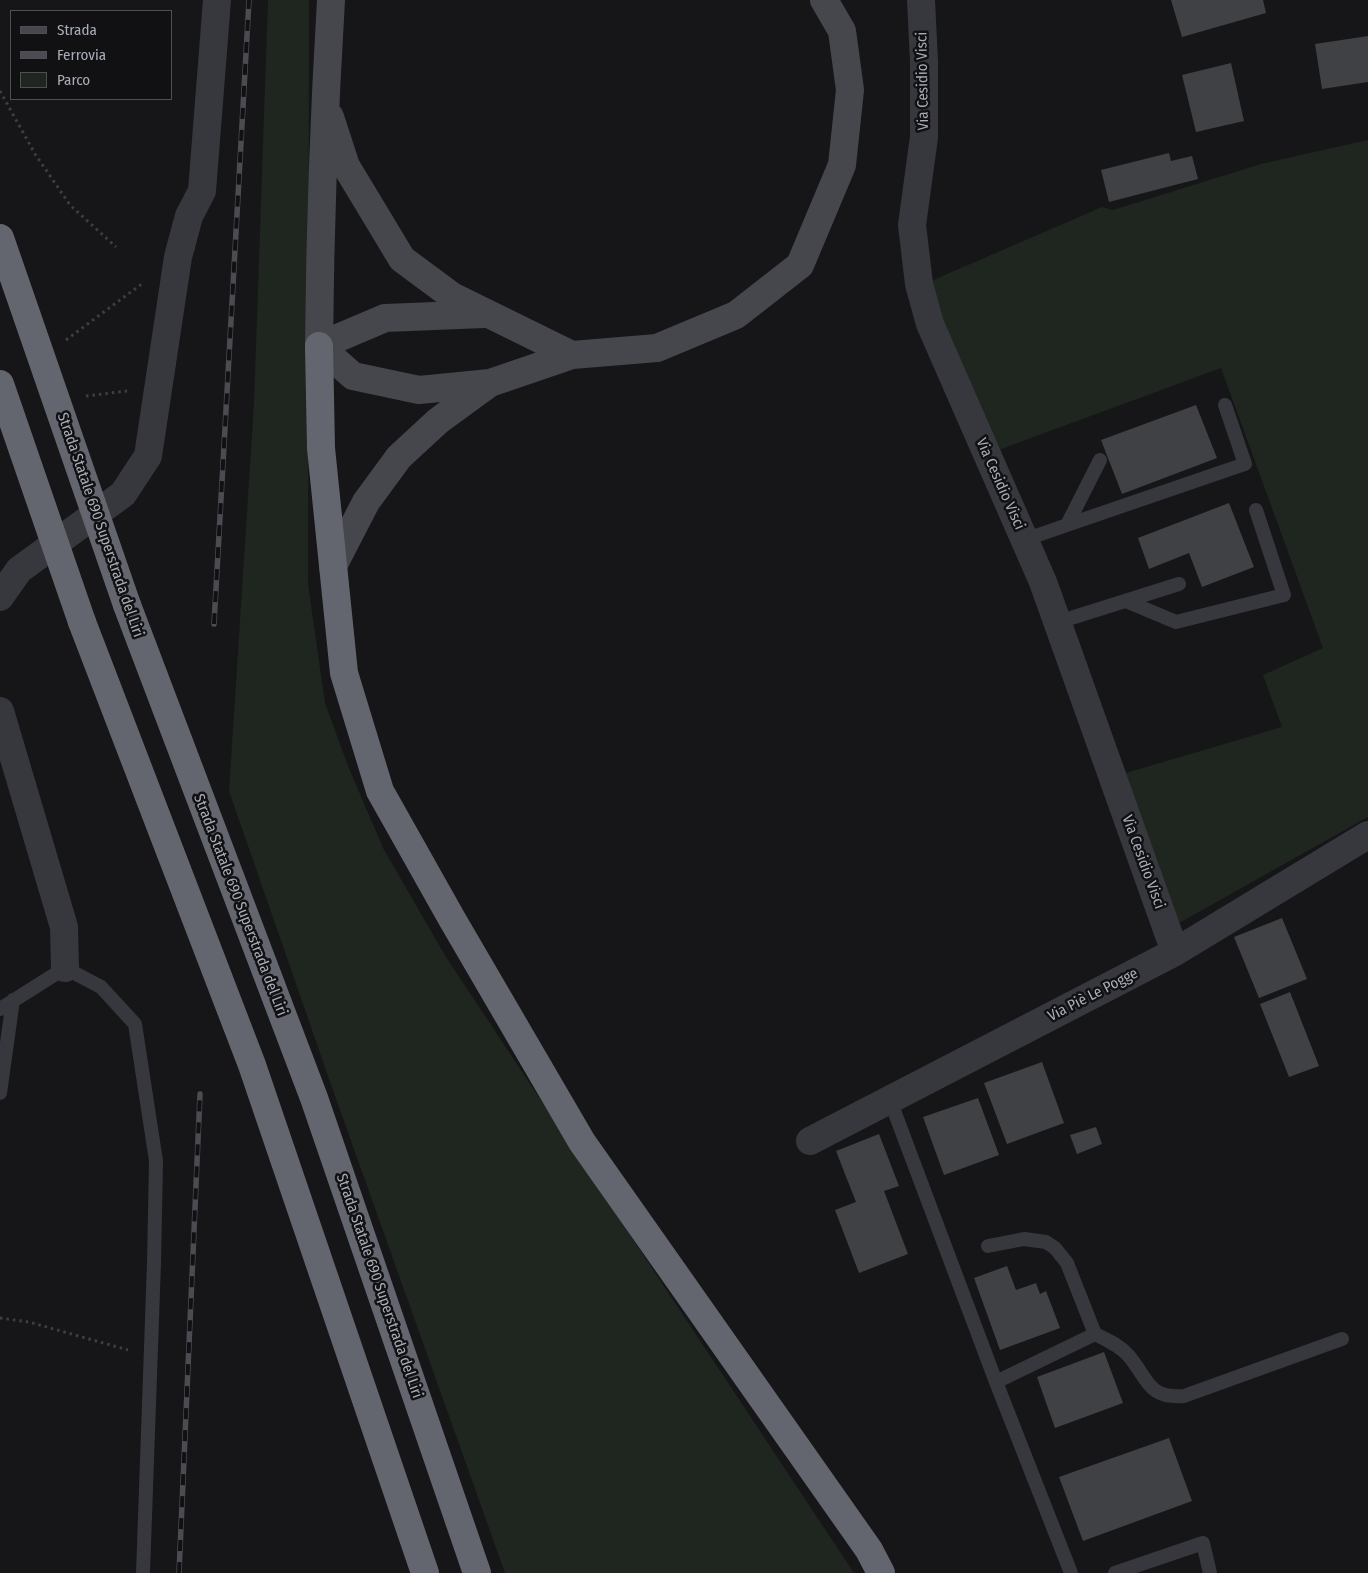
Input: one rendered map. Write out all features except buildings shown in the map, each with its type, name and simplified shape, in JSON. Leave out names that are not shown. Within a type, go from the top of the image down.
[{"type":"highway","name":"Strada Statale 690 Superstrada del Liri","points":[[0,238],[127,605],[314,1098],[477,1573]]},
{"type":"highway","points":[[319,346],[321,448],[344,673],[380,791],[582,1142],[875,1562],[895,1573]]},
{"type":"highway","points":[[0,384],[82,622],[252,1065],[425,1573]]},
{"type":"street","points":[[0,597],[19,570],[123,494],[148,456],[178,257],[190,216],[202,191],[217,0]]},
{"type":"street","points":[[331,0],[324,100],[319,346],[353,376],[419,390],[490,383],[572,355],[657,348],[736,315],[800,265],[842,165],[850,90],[842,32],[824,0]]},
{"type":"street","name":"Via Cesidio Visci","points":[[922,0],[924,137],[912,225],[919,284],[930,324],[1043,582],[1176,952]]},
{"type":"street","points":[[324,100],[346,166],[402,259],[452,296],[572,355]]},
{"type":"street","points":[[319,346],[385,318],[488,314]]},
{"type":"street","points":[[333,566],[366,502],[399,456],[438,421],[490,383]]},
{"type":"street","points":[[0,711],[64,927],[65,968]]},
{"type":"street","name":"Via Piè Le Pogge","points":[[810,1141],[1176,952],[1368,835]]},
{"type":"lane","points":[[1024,540],[1245,464],[1225,405]]},
{"type":"lane","points":[[1067,525],[1100,460]]},
{"type":"lane","points":[[1126,601],[1176,622],[1284,595],[1256,510]]},
{"type":"lane","points":[[1058,626],[1071,618],[1179,584]]},
{"type":"lane","points":[[0,1008],[65,968],[101,987],[135,1024],[156,1161],[144,1573]]},
{"type":"lane","points":[[0,1093],[13,1000]]},
{"type":"lane","points":[[890,1100],[996,1382],[1071,1573]]},
{"type":"lane","points":[[988,1246],[1024,1239],[1046,1242],[1055,1248],[1066,1263],[1096,1334],[1120,1348],[1129,1356],[1150,1387],[1160,1394],[1172,1397],[1195,1393],[1342,1339]]},
{"type":"lane","points":[[996,1382],[1096,1334]]},
{"type":"lane","points":[[1115,1573],[1203,1543],[1210,1573]]},
{"type":"path","points":[[0,91],[35,154],[70,205],[116,247]]},
{"type":"path","points":[[62,343],[178,257]]},
{"type":"path","points":[[0,1318],[29,1322],[151,1356]]},
{"type":"green space","points":[[268,0],[309,0],[308,584],[325,703],[348,766],[383,848],[446,957],[854,1573],[505,1573],[335,1096],[229,791],[254,404]]},
{"type":"green space","points":[[1368,140],[1368,817],[1179,923],[1119,775],[1282,727],[1263,675],[1323,648],[1221,368],[993,452],[935,315],[931,281],[1102,207],[1113,210],[1261,164]]},
{"type":"railway","points":[[214,624],[249,0]]},
{"type":"railway","points":[[179,1573],[200,1094]]}]
